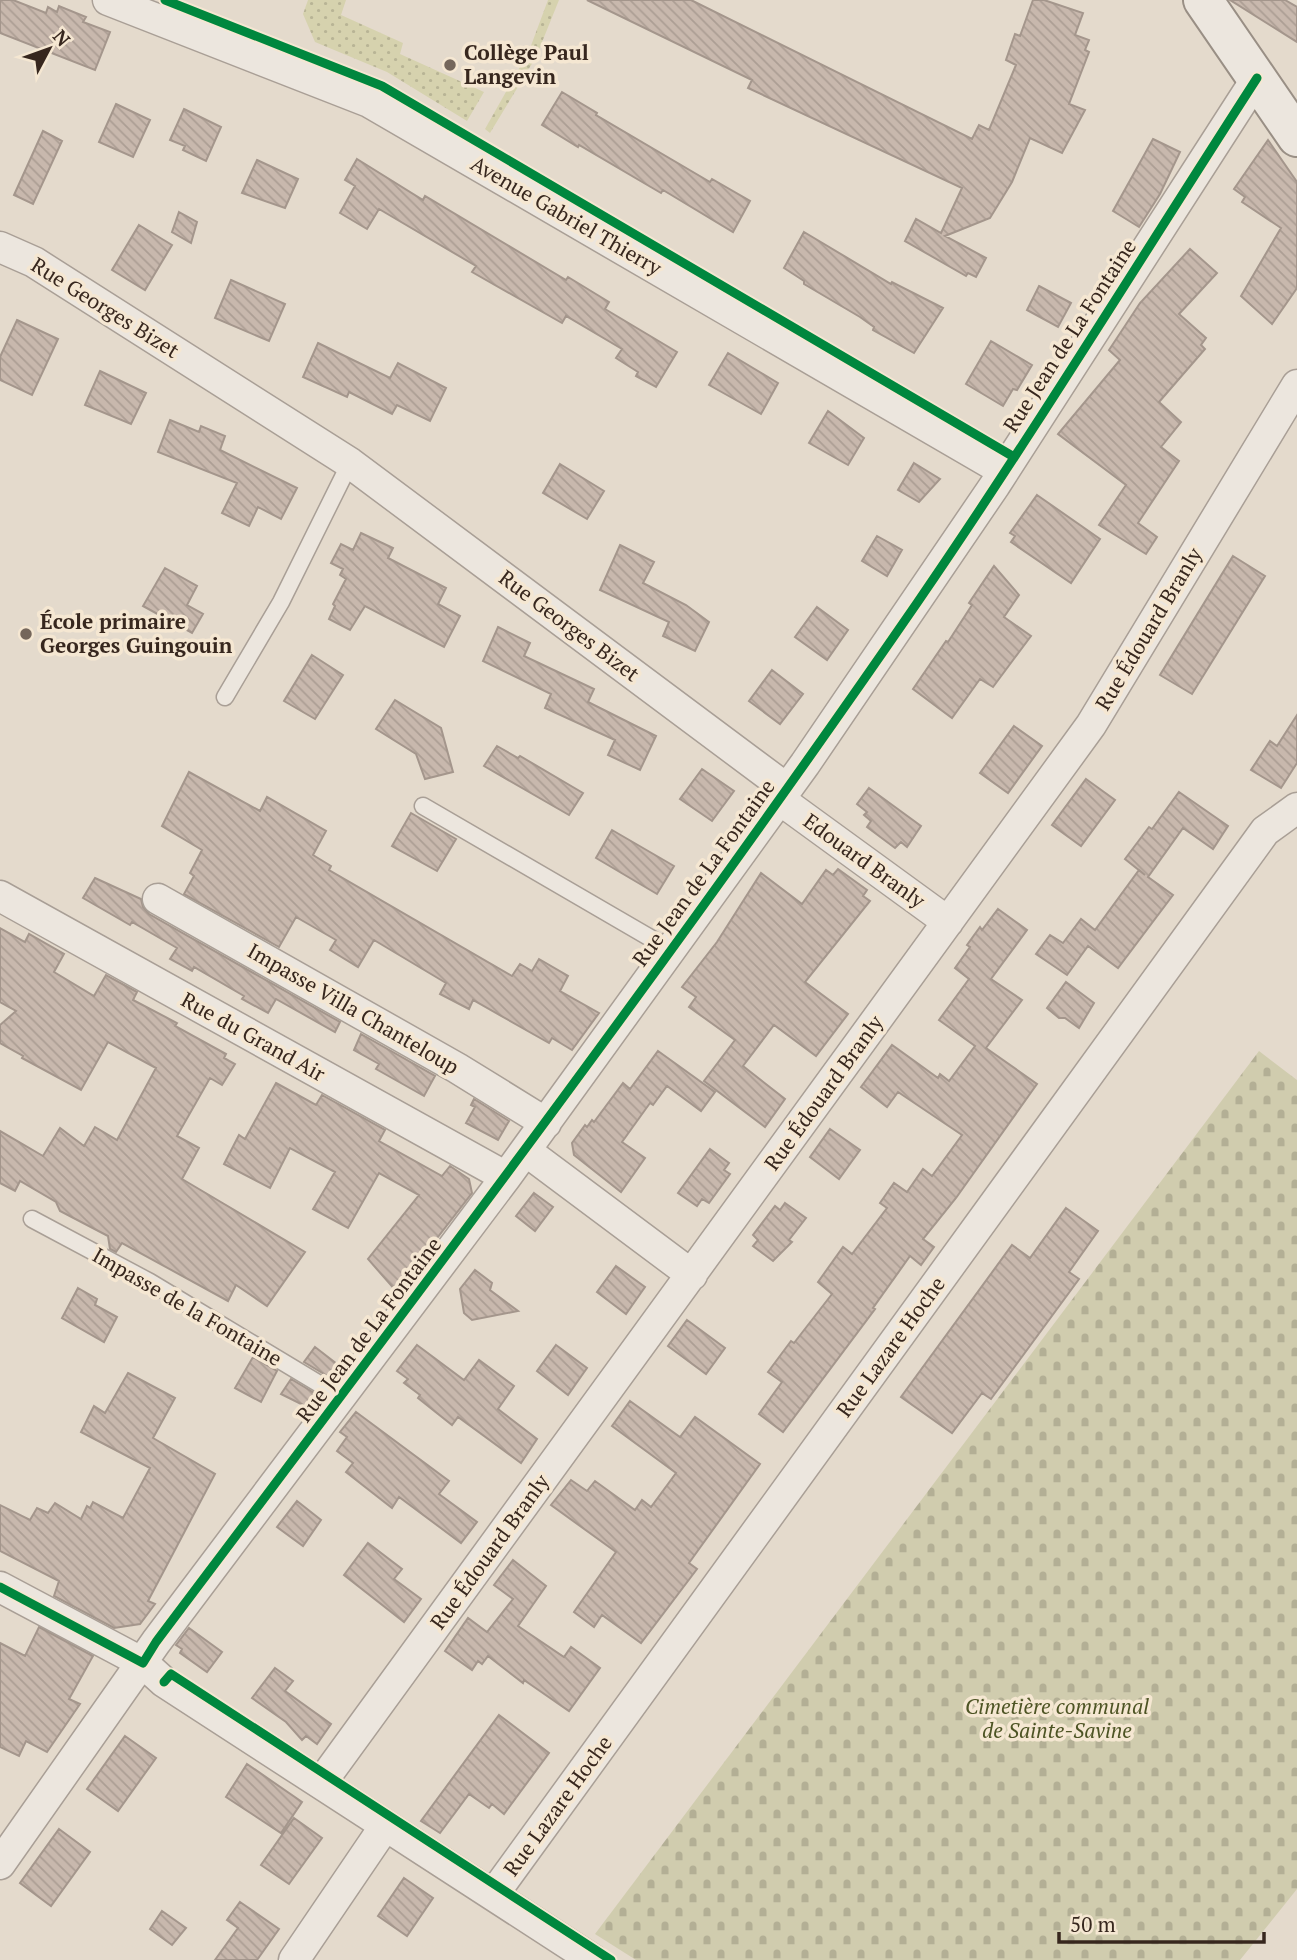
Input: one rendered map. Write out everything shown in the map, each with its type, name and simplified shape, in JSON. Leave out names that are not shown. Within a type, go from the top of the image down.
[{"type":"street","name":"Avenue Gabriel Thierry","points":[[108,0],[369,102],[1004,471]]},
{"type":"street","points":[[1203,0],[1297,137]]},
{"type":"street","name":"Rue Jean de La Fontaine","points":[[0,1864],[156,1642],[526,1151],[783,794],[919,599],[1004,471],[1257,78]]},
{"type":"street","name":"Rue Georges Bizet","points":[[0,247],[34,262],[350,463],[783,794]]},
{"type":"street","name":"Rue Édouard Branly","points":[[321,1783],[1091,725],[1297,385]]},
{"type":"street","name":"Edouard Branly","points":[[783,794],[948,922]]},
{"type":"street","name":"Rue Lazare Hoche","points":[[493,1895],[1265,831],[1297,808]]},
{"type":"street","name":"Rue du Grand Air","points":[[0,896],[506,1177]]},
{"type":"street","name":"Impasse Villa Chanteloup","points":[[158,898],[457,1068],[546,1123]]},
{"type":"street","points":[[526,1151],[692,1275]]},
{"type":"street","points":[[0,1587],[143,1663],[164,1682],[593,1960]]},
{"type":"street","points":[[293,1960],[385,1826]]},
{"type":"lane","points":[[225,697],[281,602],[350,463]]},
{"type":"lane","points":[[423,806],[671,950]]},
{"type":"lane","name":"Impasse de la Fontaine","points":[[32,1219],[150,1282],[341,1397]]},
{"type":"shaded area","points":[[308,0],[346,0],[341,15],[403,43],[400,54],[484,92],[467,121],[387,72],[315,42],[303,14]]},
{"type":"shaded area","points":[[548,0],[559,0],[536,57],[490,133],[485,129],[529,51]]},
{"type":"green space","name":"Cimetière communal de Sainte-Savine","points":[[1259,1051],[1297,1080],[1297,1889],[1240,1960],[636,1960],[595,1934]]},
{"type":"building","points":[[0,0],[13,0],[46,13],[48,7],[57,12],[59,6],[86,17],[83,22],[110,32],[95,70],[0,33]]},
{"type":"building","points":[[587,0],[691,0],[972,139],[979,125],[989,130],[1016,65],[1006,60],[1015,34],[1020,36],[1033,0],[1044,0],[1083,13],[1075,35],[1089,40],[1085,50],[1089,52],[1069,104],[1085,110],[1062,153],[1030,138],[1012,182],[990,218],[945,236],[986,258],[976,277],[968,273],[966,276],[905,241],[916,219],[941,233],[962,188],[748,88],[752,80]]},
{"type":"building","points":[[1230,0],[1285,0],[1297,7],[1297,42]]},
{"type":"building","points":[[562,92],[710,182],[712,179],[750,201],[733,232],[663,190],[661,193],[542,125]]},
{"type":"building","points":[[116,104],[150,120],[133,157],[99,142]]},
{"type":"building","points":[[184,109],[221,127],[206,161],[183,150],[185,146],[170,140]]},
{"type":"building","points":[[43,131],[62,141],[33,204],[14,195]]},
{"type":"building","points":[[1153,139],[1180,152],[1160,194],[1139,227],[1113,211]]},
{"type":"building","points":[[1268,140],[1297,182],[1297,288],[1272,324],[1241,296],[1281,228],[1242,202],[1245,197],[1234,189]]},
{"type":"building","points":[[357,159],[423,200],[425,196],[566,280],[568,277],[609,302],[605,309],[677,352],[656,387],[636,376],[638,372],[616,358],[622,349],[566,316],[562,323],[472,272],[476,266],[379,209],[367,229],[340,213],[355,186],[345,180]]},
{"type":"building","points":[[257,160],[298,179],[285,208],[242,193]]},
{"type":"building","points":[[179,212],[197,222],[191,243],[172,232]]},
{"type":"building","points":[[139,225],[172,245],[145,290],[112,270]]},
{"type":"building","points":[[804,232],[891,284],[892,282],[943,308],[914,353],[873,330],[874,327],[860,317],[804,284],[804,281],[784,268]]},
{"type":"building","points":[[1190,249],[1217,273],[1179,314],[1206,338],[1201,345],[1205,349],[1159,402],[1181,422],[1161,447],[1179,461],[1138,523],[1157,537],[1146,554],[1099,525],[1126,485],[1058,434],[1120,360],[1109,350],[1140,303]]},
{"type":"building","points":[[231,280],[285,304],[269,341],[215,318]]},
{"type":"building","points":[[1039,286],[1071,303],[1058,327],[1027,310]]},
{"type":"building","points":[[17,320],[58,339],[32,395],[0,380],[0,357]]},
{"type":"building","points":[[991,341],[1032,365],[1017,390],[1013,389],[1003,406],[966,384]]},
{"type":"building","points":[[318,343],[390,378],[398,363],[446,388],[430,421],[397,405],[392,414],[349,392],[347,397],[303,377]]},
{"type":"building","points":[[728,353],[778,383],[761,414],[709,385]]},
{"type":"building","points":[[100,371],[146,393],[131,424],[85,405]]},
{"type":"building","points":[[828,411],[864,438],[848,465],[809,443]]},
{"type":"building","points":[[170,420],[199,432],[201,426],[225,436],[220,450],[297,488],[281,519],[258,507],[249,526],[222,513],[237,483],[158,452]]},
{"type":"building","points":[[914,463],[940,479],[919,502],[898,490]]},
{"type":"building","points":[[560,464],[604,491],[587,519],[543,493]]},
{"type":"building","points":[[1037,495],[1100,539],[1071,583],[1011,542],[1015,536],[1010,533]]},
{"type":"building","points":[[361,533],[393,548],[388,558],[446,588],[438,604],[460,616],[444,647],[365,606],[350,630],[329,619],[335,606],[333,604],[346,579],[340,575],[343,569],[331,563],[341,544],[353,550]]},
{"type":"building","points":[[877,536],[902,550],[887,576],[862,561]]},
{"type":"building","points":[[620,545],[654,562],[643,583],[686,605],[709,622],[695,651],[663,636],[669,622],[600,590]]},
{"type":"building","points":[[1233,556],[1265,576],[1192,694],[1160,675]]},
{"type":"building","points":[[994,566],[1019,595],[1004,617],[1031,636],[993,687],[980,679],[952,718],[913,689],[946,641],[948,642],[972,605],[969,603]]},
{"type":"building","points":[[165,568],[197,586],[187,605],[203,614],[192,633],[143,606]]},
{"type":"building","points":[[817,607],[848,630],[827,660],[795,637]]},
{"type":"building","points":[[498,627],[530,643],[524,656],[594,689],[588,702],[656,736],[640,770],[608,755],[615,740],[545,708],[551,694],[483,661]]},
{"type":"building","points":[[312,655],[343,675],[315,719],[284,701]]},
{"type":"building","points":[[772,670],[803,694],[780,724],[749,701]]},
{"type":"building","points":[[395,700],[441,728],[453,772],[425,779],[416,754],[376,729]]},
{"type":"building","points":[[1297,715],[1297,763],[1281,788],[1251,770],[1270,741],[1277,746]]},
{"type":"building","points":[[1014,726],[1042,746],[1008,793],[980,773]]},
{"type":"building","points":[[497,746],[518,758],[520,756],[583,793],[569,815],[484,766]]},
{"type":"building","points":[[702,769],[734,791],[712,821],[680,799]]},
{"type":"building","points":[[189,772],[260,811],[267,797],[326,831],[313,855],[331,866],[329,870],[512,976],[520,964],[532,971],[539,959],[568,976],[560,991],[599,1013],[572,1050],[552,1038],[549,1043],[473,1000],[469,1009],[440,994],[446,983],[374,940],[358,967],[330,950],[336,940],[296,917],[279,947],[184,894],[194,876],[190,873],[202,850],[162,826]]},
{"type":"building","points":[[1086,779],[1115,800],[1081,846],[1052,825]]},
{"type":"building","points":[[869,788],[921,826],[907,847],[901,842],[895,848],[867,827],[871,821],[864,815],[867,812],[857,804]]},
{"type":"building","points":[[1179,792],[1228,826],[1213,849],[1183,828],[1148,877],[1173,895],[1118,968],[1088,946],[1067,975],[1036,954],[1050,935],[1063,943],[1081,919],[1095,930],[1139,870],[1125,859],[1149,827],[1152,829]]},
{"type":"building","points":[[411,813],[456,839],[437,871],[392,846]]},
{"type":"building","points":[[612,830],[674,866],[657,894],[596,858]]},
{"type":"building","points":[[838,869],[867,890],[863,896],[870,901],[805,982],[848,1014],[816,1056],[774,1025],[743,1066],[785,1099],[765,1127],[704,1081],[735,1040],[689,1007],[696,997],[682,987],[717,942],[761,873],[802,904],[826,870],[833,875]]},
{"type":"building","points":[[95,878],[141,899],[149,914],[340,1022],[335,1032],[276,999],[268,1013],[194,967],[192,971],[170,959],[177,948],[83,898]]},
{"type":"building","points":[[998,909],[1027,930],[991,979],[1022,1000],[986,1048],[1037,1084],[956,1198],[923,1239],[934,1247],[921,1265],[910,1256],[873,1308],[875,1309],[783,1432],[759,1414],[782,1382],[768,1372],[832,1294],[818,1282],[843,1247],[852,1254],[887,1208],[880,1203],[894,1183],[907,1192],[923,1169],[932,1176],[962,1135],[898,1092],[887,1107],[861,1087],[892,1045],[938,1078],[940,1074],[949,1081],[975,1046],[939,1020],[969,979],[955,968],[970,947],[967,945]]},
{"type":"building","points":[[0,928],[25,942],[29,934],[64,954],[54,972],[94,996],[106,975],[137,992],[133,1000],[177,1023],[175,1026],[226,1054],[224,1058],[235,1064],[222,1085],[210,1078],[177,1136],[199,1148],[182,1179],[305,1252],[267,1306],[236,1285],[228,1301],[122,1243],[116,1252],[110,1249],[108,1236],[60,1211],[56,1202],[20,1181],[15,1191],[0,1183],[0,1131],[43,1156],[60,1128],[84,1146],[95,1127],[117,1140],[156,1068],[108,1042],[81,1090],[0,1043],[0,1025],[16,1011],[0,1002]]},
{"type":"building","points":[[1066,982],[1094,1003],[1079,1028],[1065,1018],[1059,1018],[1047,1008]]},
{"type":"building","points":[[361,1034],[435,1076],[424,1096],[376,1069],[379,1064],[354,1050]]},
{"type":"building","points":[[658,1051],[715,1092],[701,1111],[667,1086],[653,1105],[650,1103],[622,1142],[645,1158],[621,1192],[574,1155],[572,1143],[585,1125],[587,1127],[592,1120],[594,1122],[623,1083],[630,1089]]},
{"type":"building","points":[[276,1083],[316,1105],[322,1095],[385,1130],[379,1141],[442,1176],[450,1166],[469,1179],[472,1193],[396,1291],[368,1259],[419,1195],[379,1173],[348,1228],[313,1209],[335,1172],[290,1148],[270,1188],[224,1164],[239,1135],[245,1139]]},
{"type":"building","points":[[474,1099],[509,1121],[498,1140],[466,1123],[475,1107],[471,1105]]},
{"type":"building","points":[[830,1129],[860,1150],[839,1179],[810,1157]]},
{"type":"building","points":[[710,1149],[729,1163],[724,1170],[730,1174],[709,1203],[702,1199],[697,1206],[678,1193]]},
{"type":"building","points":[[534,1193],[553,1207],[535,1231],[516,1216]]},
{"type":"building","points":[[785,1203],[806,1218],[789,1240],[792,1242],[773,1261],[753,1246],[758,1240],[753,1235],[775,1206],[780,1210]]},
{"type":"building","points":[[1066,1208],[1098,1231],[1069,1272],[1079,1279],[991,1399],[982,1393],[952,1433],[901,1397],[1012,1245],[1030,1258]]},
{"type":"building","points":[[616,1266],[645,1287],[626,1314],[597,1292]]},
{"type":"building","points":[[475,1270],[492,1283],[490,1290],[518,1311],[472,1320],[464,1313],[460,1289]]},
{"type":"building","points":[[78,1288],[97,1299],[95,1305],[117,1317],[104,1342],[62,1318]]},
{"type":"building","points":[[687,1320],[725,1348],[706,1374],[668,1346]]},
{"type":"building","points":[[417,1345],[464,1380],[479,1360],[514,1386],[498,1409],[537,1439],[521,1463],[458,1417],[452,1425],[404,1383],[408,1379],[397,1371]]},
{"type":"building","points":[[556,1345],[587,1368],[568,1395],[537,1371]]},
{"type":"building","points":[[315,1347],[337,1364],[329,1377],[304,1362]]},
{"type":"building","points":[[253,1357],[277,1371],[261,1402],[235,1388]]},
{"type":"building","points":[[128,1373],[175,1398],[153,1438],[215,1474],[148,1601],[155,1604],[140,1624],[114,1628],[54,1596],[59,1581],[0,1551],[0,1505],[30,1520],[37,1508],[48,1513],[55,1503],[81,1519],[87,1506],[90,1508],[93,1502],[123,1518],[150,1468],[81,1432],[94,1406],[105,1413]]},
{"type":"building","points":[[291,1379],[316,1394],[307,1407],[281,1394]]},
{"type":"building","points":[[630,1401],[680,1437],[695,1417],[760,1464],[689,1563],[697,1569],[641,1643],[602,1615],[594,1627],[574,1612],[616,1552],[551,1505],[571,1480],[587,1491],[595,1481],[635,1510],[642,1500],[651,1507],[676,1473],[612,1426]]},
{"type":"building","points":[[356,1412],[449,1481],[439,1494],[477,1522],[461,1543],[399,1497],[392,1508],[346,1472],[353,1463],[337,1451],[347,1437],[340,1432]]},
{"type":"building","points":[[297,1501],[321,1520],[303,1546],[277,1527]]},
{"type":"building","points":[[368,1543],[402,1569],[394,1579],[421,1599],[404,1622],[344,1575]]},
{"type":"building","points":[[513,1560],[546,1586],[518,1626],[564,1657],[571,1647],[600,1668],[569,1711],[524,1680],[523,1683],[488,1656],[482,1664],[478,1661],[472,1670],[445,1651],[468,1618],[487,1632],[513,1599],[494,1585]]},
{"type":"building","points":[[39,1627],[93,1656],[69,1699],[80,1704],[47,1752],[26,1741],[19,1756],[0,1747],[0,1643],[25,1656]]},
{"type":"building","points":[[189,1628],[222,1652],[207,1672],[180,1653],[182,1649],[176,1645]]},
{"type":"building","points":[[275,1668],[293,1681],[285,1691],[331,1724],[317,1744],[306,1736],[302,1740],[286,1722],[252,1698]]},
{"type":"building","points":[[499,1715],[549,1753],[504,1814],[492,1804],[489,1808],[469,1794],[440,1833],[421,1821]]},
{"type":"building","points":[[125,1736],[156,1758],[118,1811],[87,1789]]},
{"type":"building","points":[[247,1764],[302,1802],[281,1833],[226,1797]]},
{"type":"building","points":[[294,1818],[322,1838],[289,1884],[261,1865]]},
{"type":"building","points":[[59,1829],[90,1852],[51,1906],[20,1883]]},
{"type":"building","points":[[404,1878],[433,1898],[407,1936],[378,1916]]},
{"type":"building","points":[[240,1902],[279,1929],[257,1960],[215,1960],[238,1928],[227,1920]]},
{"type":"building","points":[[162,1911],[186,1928],[172,1945],[150,1929]]},
{"type":"cycle path","points":[[165,0],[382,86],[1014,457]]},
{"type":"cycle path","points":[[0,1587],[143,1663],[156,1642],[542,1127],[825,735],[1004,473],[1257,78]]},
{"type":"cycle path","points":[[164,1682],[171,1674],[611,1960]]},
{"type":"place","name":"Collège Paul Langevin","points":[[450,65]]},
{"type":"place","name":"École primaire Georges Guingouin","points":[[26,634]]}]
